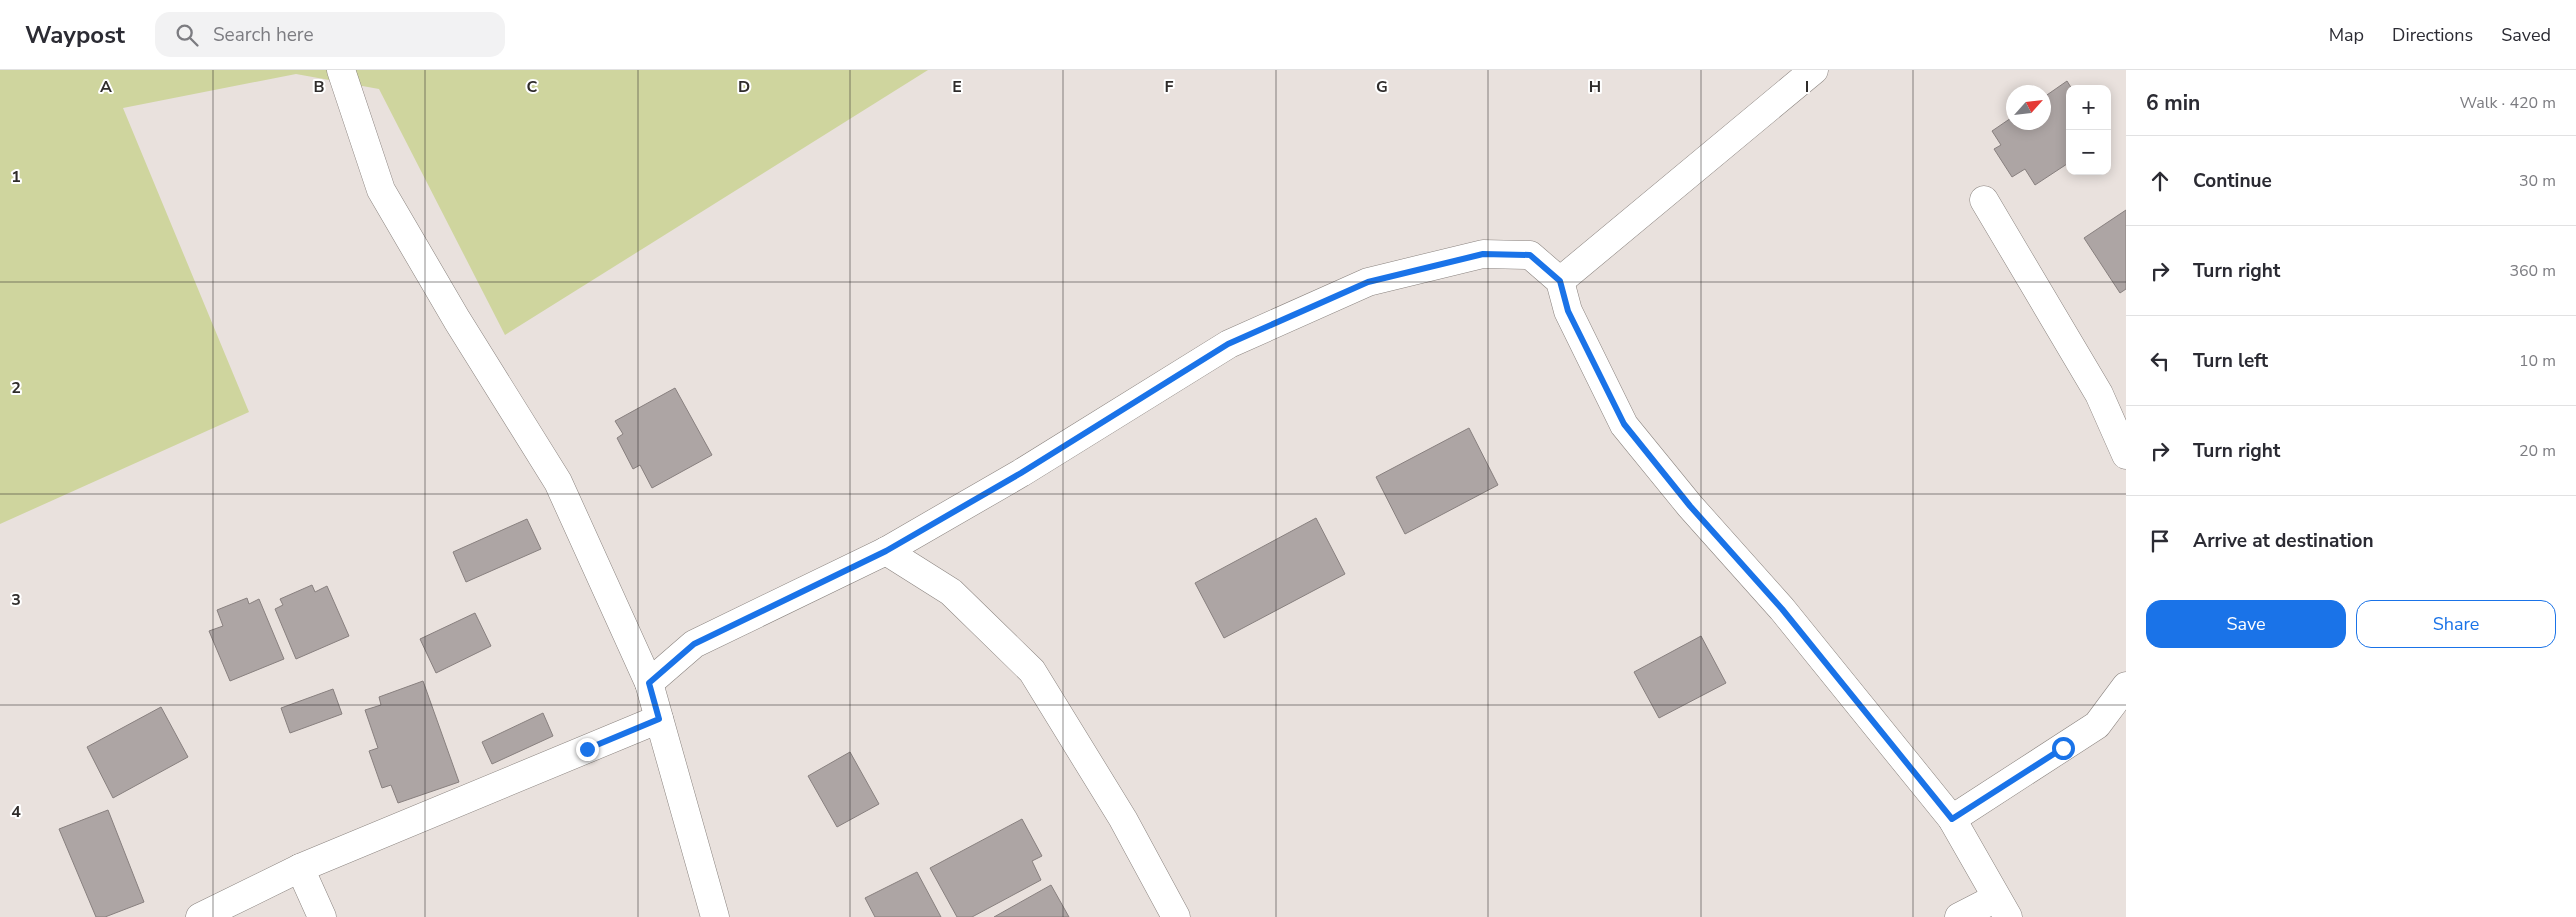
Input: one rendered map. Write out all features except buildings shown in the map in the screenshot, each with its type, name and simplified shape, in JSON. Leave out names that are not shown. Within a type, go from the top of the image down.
[{"type":"street","points":[[341,70],[381,190],[457,320],[558,482],[649,683],[715,917]]},
{"type":"street","points":[[1560,281],[1814,70]]},
{"type":"street","points":[[1984,200],[2099,394],[2126,455]]},
{"type":"street","points":[[649,683],[694,644],[886,551],[1021,473],[1228,344],[1368,282],[1483,254],[1530,255],[1560,281],[1568,311],[1624,424],[1690,506],[1782,609],[1952,819],[2002,908],[1959,917]]},
{"type":"street","points":[[886,551],[951,592],[1032,671],[1123,819],[1176,917]]},
{"type":"street","points":[[1952,819],[2097,725],[2126,686]]},
{"type":"street","points":[[200,917],[300,868],[659,719]]},
{"type":"street","points":[[300,868],[322,917]]},
{"type":"green space","points":[[0,70],[928,70],[505,335],[379,89],[296,74],[123,108],[249,412],[0,524]]},
{"type":"route","points":[[587,749],[659,719],[649,683],[694,644],[886,551],[1021,473],[1228,344],[1368,282],[1483,254],[1530,255],[1560,281],[1568,311],[1624,424],[1690,506],[1782,609],[1952,819],[2063,748]]}]
